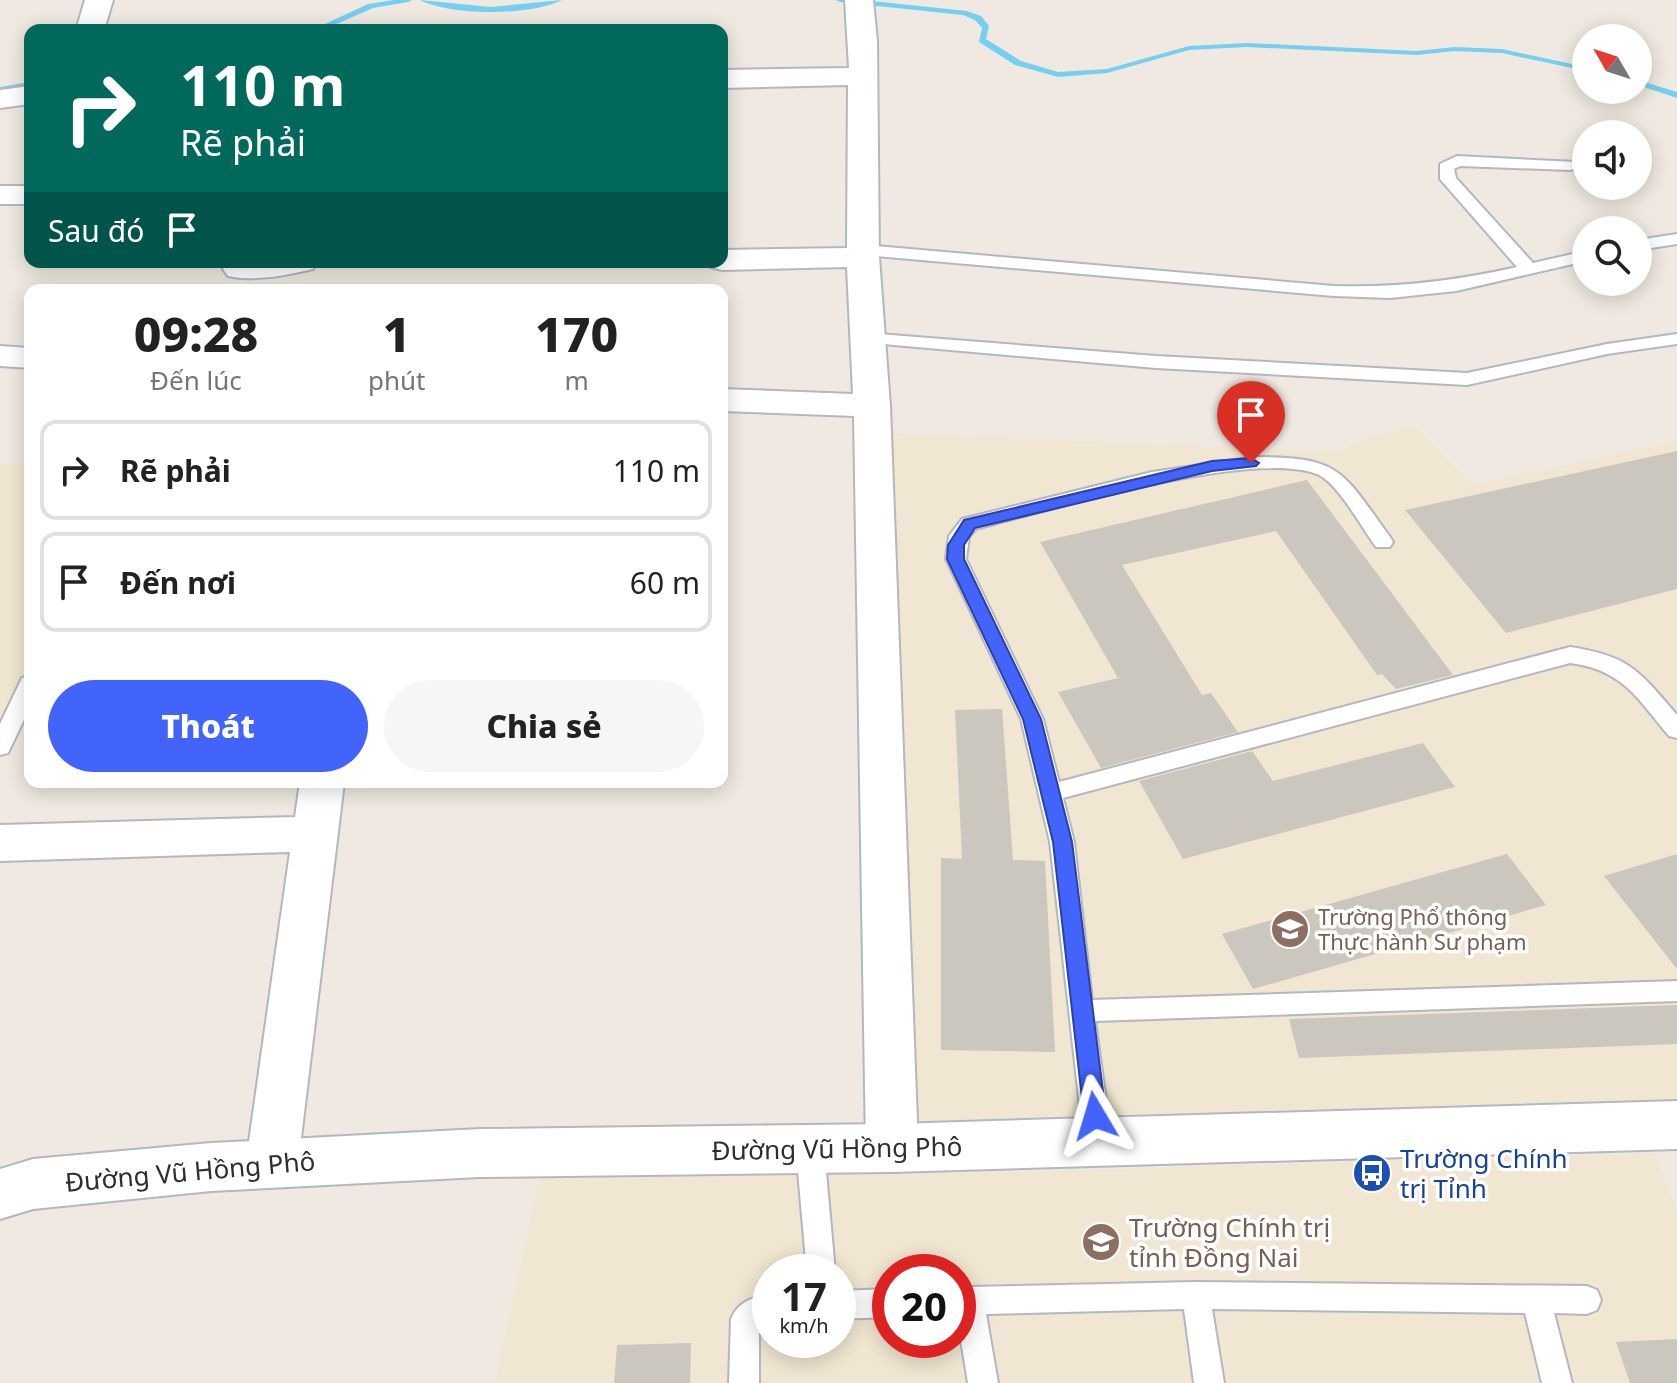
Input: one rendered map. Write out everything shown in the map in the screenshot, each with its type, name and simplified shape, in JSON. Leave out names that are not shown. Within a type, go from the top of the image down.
[{"type":"street","points":[[92,24],[99,0]]},
{"type":"street","points":[[860,6],[866,338],[872,406],[892,1148]]},
{"type":"street","points":[[728,79],[862,76]]},
{"type":"street","points":[[0,99],[24,96]]},
{"type":"street","points":[[0,195],[24,195]]},
{"type":"street","points":[[728,260],[864,253]]},
{"type":"street","points":[[232,274],[266,268]]},
{"type":"street","points":[[0,356],[24,358]]},
{"type":"street","points":[[728,400],[872,406]]},
{"type":"street","points":[[272,1163],[288,1022],[321,788]]},
{"type":"street","points":[[0,843],[316,834]]},
{"type":"street","name":"Đường Vũ Hồng Phô","points":[[0,1194],[33,1184],[272,1163],[480,1153],[892,1148],[1677,1125]]},
{"type":"lane","points":[[1489,162],[1457,161],[1446,167],[1448,179],[1529,269]]},
{"type":"lane","points":[[1652,243],[1677,239]]},
{"type":"lane","points":[[864,253],[1390,293],[1456,286],[1572,259]]},
{"type":"lane","points":[[866,338],[1156,362],[1467,379],[1607,349],[1677,339]]},
{"type":"lane","points":[[1098,1143],[1062,842],[1032,719],[956,559],[959,536],[969,524],[1212,466],[1286,461],[1310,464],[1330,473],[1383,542]]},
{"type":"lane","points":[[1050,793],[1570,655],[1604,660],[1634,680],[1677,730]]},
{"type":"lane","points":[[0,747],[24,697]]},
{"type":"lane","points":[[1081,1011],[1677,991]]},
{"type":"lane","points":[[810,1149],[819,1254]]},
{"type":"lane","points":[[1196,1295],[1209,1383]]},
{"type":"lane","points":[[976,1302],[1196,1295],[1587,1300]]},
{"type":"lane","points":[[1536,1298],[1557,1383]]},
{"type":"lane","points":[[744,1383],[745,1319],[752,1314]]},
{"type":"lane","points":[[976,1353],[983,1383]]},
{"type":"shaded area","name":"Trường Phổ thông Thực hành Sư phạm","points":[[1417,427],[1473,485],[1677,441],[1677,1099],[910,1121],[885,433],[1338,452],[1362,440]]},
{"type":"shaded area","points":[[0,464],[24,464],[24,680],[0,730]]},
{"type":"shaded area","name":"Trường Chính trị tỉnh Đồng Nai","points":[[1655,1153],[1677,1212],[1677,1383],[495,1383],[539,1179],[985,1173]]},
{"type":"building","points":[[1677,451],[1677,589],[1506,633],[1405,510]]},
{"type":"building","points":[[1307,480],[1453,675],[1396,689],[1382,674],[1377,675],[1276,531],[1122,565],[1202,695],[1211,693],[1238,732],[1101,768],[1058,692],[1118,678],[1040,542]]},
{"type":"building","points":[[1002,709],[1013,860],[1045,861],[1055,1052],[941,1050],[941,858],[962,859],[955,710]]},
{"type":"building","points":[[1423,743],[1455,787],[1183,859],[1139,781],[1252,751],[1273,781]]},
{"type":"building","points":[[1507,854],[1546,905],[1253,989],[1222,934]]},
{"type":"building","points":[[1677,854],[1677,969],[1604,876]]},
{"type":"building","points":[[1677,1005],[1677,1044],[1299,1058],[1289,1019]]},
{"type":"building","points":[[1677,1339],[1677,1383],[1630,1383],[1616,1342]]},
{"type":"building","points":[[691,1343],[690,1383],[614,1383],[617,1345]]},
{"type":"waterway","points":[[330,24],[371,6],[408,0]]},
{"type":"waterway","points":[[424,0],[458,7],[491,9],[524,7],[558,0]]},
{"type":"waterway","points":[[840,0],[964,13],[978,18],[986,28],[982,40],[1018,63],[1058,75],[1107,71],[1189,48],[1246,45],[1417,53],[1454,49],[1502,51],[1572,66]]},
{"type":"waterway","points":[[0,90],[24,85]]},
{"type":"waterway","points":[[1652,87],[1677,95]]},
{"type":"place","name":"Trường Phổ thông Thực hành Sư phạm","points":[[1290,929]]},
{"type":"place","name":"Trường Chính trị Tỉnh","points":[[1372,1173]]},
{"type":"place","name":"Trường Chính trị tỉnh Đồng Nai","points":[[1101,1242]]},
{"type":"route","points":[[1095,1116],[1062,842],[1032,719],[956,559],[956,545],[969,524],[1212,466],[1251,463]]}]
